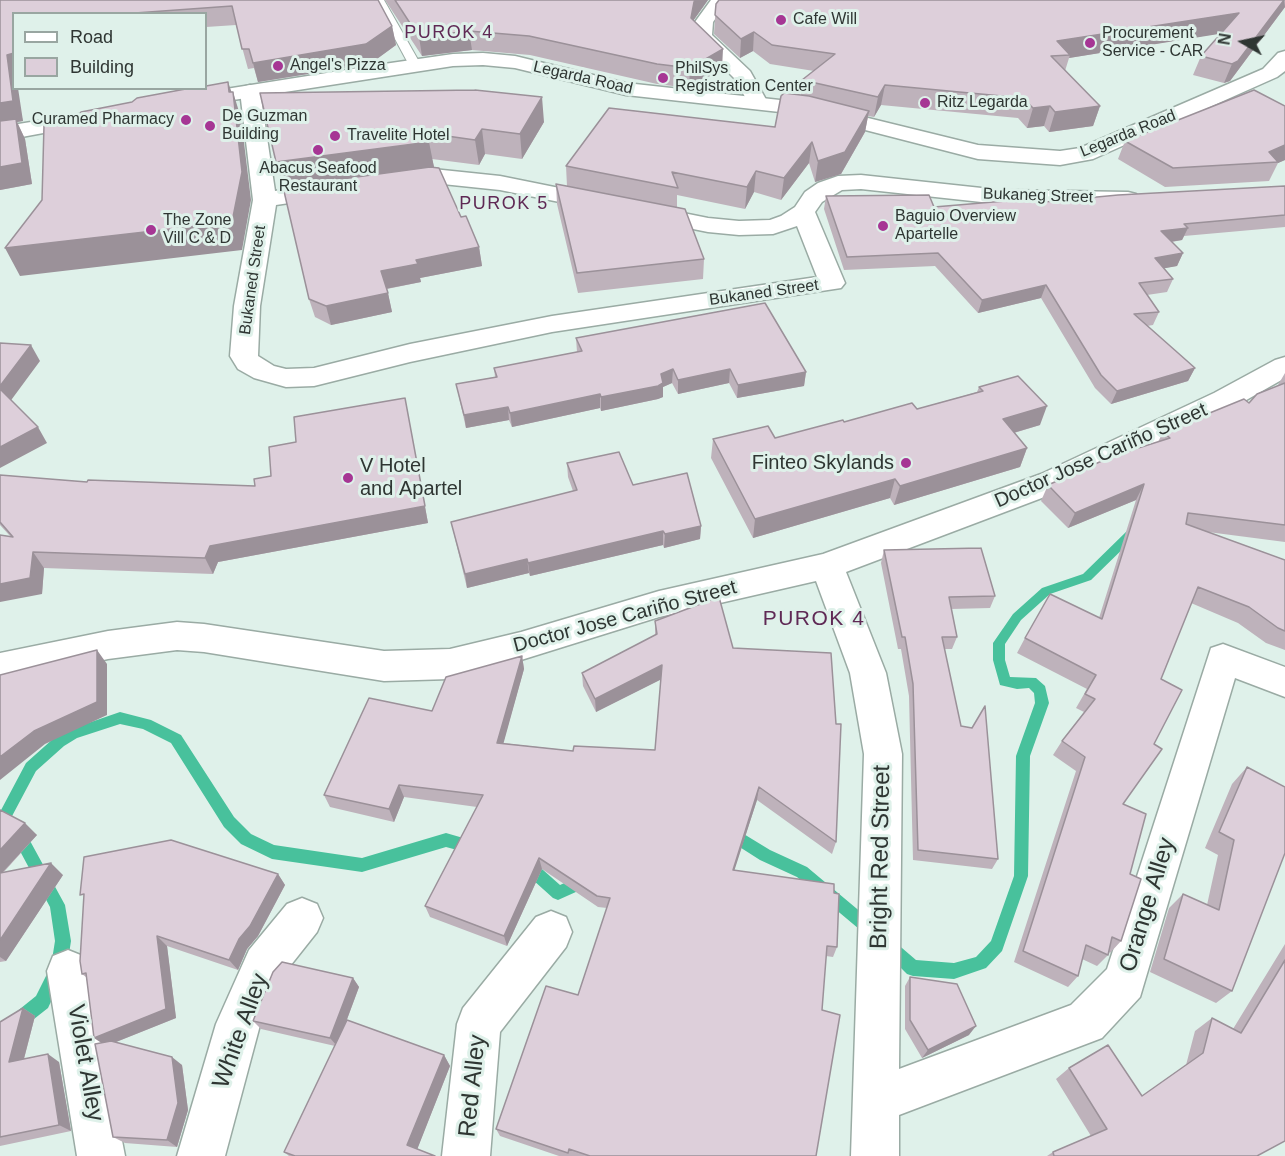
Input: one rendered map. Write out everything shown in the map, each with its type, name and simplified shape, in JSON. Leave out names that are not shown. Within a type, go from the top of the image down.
[{"type":"street","points":[[720,0],[704,22],[702,36],[743,75],[758,103]]},
{"type":"street","name":"Legarda Road","points":[[170,105],[415,65],[483,59],[515,62],[626,89],[807,109],[978,152],[1060,158],[1085,154],[1270,73],[1284,64]]},
{"type":"street","name":"Bukaned Street","points":[[250,91],[265,200],[247,306],[244,356],[248,363],[264,372],[286,378],[314,377],[410,353],[552,324],[832,283],[803,212]]},
{"type":"street","points":[[0,134],[148,108]]},
{"type":"street","points":[[370,183],[433,176],[464,178],[500,183],[708,225],[739,228],[773,228],[803,212]]},
{"type":"street","name":"Bukaneg Street","points":[[803,212],[813,197],[838,183],[908,186],[1000,197],[1149,198]]},
{"type":"street","name":"Bukaned Street","points":[[265,200],[347,187]]},
{"type":"street","name":"Doctor Jose Cariño Street","points":[[0,668],[108,645],[177,636],[204,638],[341,662],[384,666],[450,664],[521,646],[659,603],[827,567],[1052,482],[1224,400],[1285,366]]},
{"type":"street","name":"Bright Red Street","points":[[827,567],[868,673],[883,754],[875,1156]]},
{"type":"street","name":"Orange Alley","points":[[877,1100],[1086,1022],[1125,982],[1223,658],[1285,682]]},
{"type":"street","name":"White Alley","points":[[201,1156],[238,1024],[264,965],[303,918]]},
{"type":"street","name":"Red Alley","points":[[466,1156],[479,1024],[551,932]]},
{"type":"street","name":"Violet Alley","points":[[68,971],[101,1156]]},
{"type":"lane","points":[[379,0],[415,65]]},
{"type":"building","points":[[0,0],[378,0],[392,26],[366,44],[253,63],[249,49],[242,49],[232,6],[149,12],[12,12],[12,54],[7,55],[13,101],[0,103]]},
{"type":"building","points":[[395,0],[695,0],[691,18],[723,49],[690,68],[657,64],[529,36],[469,31],[419,37]]},
{"type":"building","points":[[719,0],[1284,0],[1238,61],[1232,64],[1201,56],[1239,13],[1057,41],[1070,55],[1051,56],[1100,106],[1055,112],[1050,106],[1033,108],[1023,98],[885,85],[878,97],[802,80],[835,54],[772,45],[754,32],[741,39],[715,15],[716,4]]},
{"type":"building","points":[[228,82],[229,92],[233,92],[242,172],[232,222],[5,248],[42,200],[44,125],[79,121],[81,112],[132,102],[137,98],[180,90],[207,90],[207,86]]},
{"type":"building","points":[[475,90],[542,97],[520,134],[482,129],[475,140],[426,133],[429,142],[276,162],[260,93]]},
{"type":"building","points":[[1254,90],[1285,106],[1285,145],[1269,152],[1278,162],[1173,168],[1125,141]]},
{"type":"building","points":[[784,93],[809,96],[869,111],[845,152],[818,161],[812,142],[784,178],[756,171],[747,187],[672,172],[678,188],[566,166],[609,108],[775,127],[781,96]]},
{"type":"building","points":[[16,119],[22,163],[0,167],[0,121]]},
{"type":"building","points":[[430,167],[439,168],[461,217],[466,216],[479,247],[416,260],[418,264],[381,271],[388,293],[326,306],[309,299],[283,187]]},
{"type":"building","points":[[556,184],[685,209],[704,259],[577,273]]},
{"type":"building","points":[[1285,186],[1285,215],[1184,224],[1188,228],[1161,231],[1183,253],[1155,258],[1173,279],[1139,283],[1159,312],[1134,314],[1195,368],[1117,391],[1101,375],[1046,285],[982,300],[938,253],[847,257],[826,196],[929,195],[934,207],[1041,198],[1044,202],[1118,195]]},
{"type":"building","points":[[765,303],[806,372],[738,385],[730,369],[678,380],[673,369],[661,374],[663,383],[658,386],[601,397],[600,394],[510,413],[508,407],[464,415],[456,384],[497,377],[494,368],[582,351],[576,338]]},
{"type":"building","points":[[0,343],[31,345],[0,386]]},
{"type":"building","points":[[1018,376],[1047,406],[1003,419],[1027,448],[900,486],[895,479],[755,519],[713,439],[768,426],[775,438],[912,403],[917,409],[983,391],[979,387]]},
{"type":"building","points":[[1285,383],[1285,525],[1188,513],[1186,524],[1285,560],[1285,631],[1249,607],[1198,587],[1161,679],[1182,690],[1154,744],[1162,749],[1123,804],[1146,814],[1130,874],[1141,879],[1121,941],[1112,937],[1108,955],[1086,945],[1078,976],[1023,951],[1085,757],[1062,741],[1095,699],[1085,694],[1096,675],[1025,638],[1050,594],[1102,619],[1144,484],[1075,513],[1048,485],[1113,456],[1170,438],[1163,432],[1244,399],[1249,403],[1257,394]]},
{"type":"building","points":[[0,389],[38,427],[0,447]]},
{"type":"building","points":[[405,398],[425,506],[210,546],[205,558],[33,552],[30,578],[0,584],[0,535],[13,537],[0,522],[0,475],[87,482],[88,480],[255,486],[254,479],[271,476],[269,447],[296,442],[294,417]]},
{"type":"building","points":[[619,452],[633,485],[687,473],[701,526],[665,534],[663,531],[528,563],[527,559],[465,574],[451,522],[577,490],[567,463]]},
{"type":"building","points":[[981,548],[995,596],[949,597],[957,637],[942,637],[961,726],[972,728],[985,706],[998,859],[918,850],[913,684],[905,637],[902,637],[884,550]]},
{"type":"building","points":[[719,597],[733,648],[831,653],[836,724],[841,724],[836,842],[759,787],[733,870],[834,884],[834,893],[839,894],[837,947],[827,946],[822,1010],[840,1015],[816,1156],[590,1156],[569,1149],[568,1153],[496,1129],[546,986],[578,995],[610,898],[597,896],[539,858],[504,936],[425,906],[483,795],[399,785],[389,809],[324,795],[369,698],[432,711],[446,677],[522,656],[497,743],[573,751],[574,746],[655,750],[662,665],[595,699],[582,673],[657,634],[655,621]]},
{"type":"building","points":[[97,650],[97,702],[34,731],[0,757],[0,675]]},
{"type":"building","points":[[1247,767],[1285,787],[1285,853],[1232,991],[1164,959],[1183,894],[1219,910],[1234,840],[1219,832]]},
{"type":"building","points":[[0,810],[25,823],[0,850]]},
{"type":"building","points":[[171,840],[278,874],[229,960],[157,936],[166,1009],[94,1038],[86,973],[82,974],[80,961],[84,894],[80,895],[84,857]]},
{"type":"building","points":[[51,863],[0,940],[0,873]]},
{"type":"building","points":[[1285,960],[1285,1141],[1257,1156],[1054,1156],[1053,1152],[1107,1129],[1069,1068],[1108,1045],[1142,1096],[1203,1053],[1212,1018],[1241,1033]]},
{"type":"building","points":[[282,962],[353,978],[330,1038],[253,1021],[273,972]]},
{"type":"building","points":[[910,977],[957,984],[976,1026],[928,1050],[910,1020]]},
{"type":"building","points":[[23,1008],[9,1062],[48,1054],[59,1125],[0,1137],[0,1022]]},
{"type":"building","points":[[347,1020],[444,1055],[407,1145],[435,1156],[295,1156],[284,1152]]},
{"type":"building","points":[[111,1041],[172,1057],[178,1103],[167,1140],[113,1137],[95,1044]]},
{"type":"waterway","points":[[890,947],[913,968],[954,971],[981,963],[997,946],[1021,876],[1023,756],[1042,703],[1040,690],[1031,682],[1017,684],[1005,681],[999,660],[999,643],[1017,617],[1046,591],[1087,577],[1132,533]]},
{"type":"waterway","points":[[0,1035],[42,1002],[59,967],[63,941],[57,905],[18,833],[3,820],[31,767],[59,742],[73,734],[120,718],[146,724],[176,739],[229,822],[246,839],[272,852],[362,865],[446,840],[472,847]]},
{"type":"waterway","points":[[729,832],[765,855],[802,872],[870,929]]},
{"type":"waterway","points":[[528,866],[558,893],[582,882]]},
{"type":"place","name":"Cafe Will","points":[[781,20]]},
{"type":"place","name":"Procurement Service - CAR","points":[[1090,43]]},
{"type":"place","name":"Angel's Pizza","points":[[278,66]]},
{"type":"place","name":"PhilSys Registration Center","points":[[663,78]]},
{"type":"place","name":"Ritz Legarda","points":[[925,103]]},
{"type":"place","name":"Curamed Pharmacy","points":[[186,120]]},
{"type":"place","name":"De Guzman Building","points":[[210,126]]},
{"type":"place","name":"Travelite Hotel","points":[[335,136]]},
{"type":"place","name":"Abacus Seafood Restaurant","points":[[318,150]]},
{"type":"place","name":"Baguio Overview Apartelle","points":[[883,226]]},
{"type":"place","name":"The Zone Vill C & D","points":[[151,230]]},
{"type":"place","name":"Finteo Skylands","points":[[906,463]]},
{"type":"place","name":"V Hotel and Apartel","points":[[348,478]]},
{"type":"district","name":"PUROK 4","points":[[449,33]]},
{"type":"district","name":"PUROK 5","points":[[504,204]]},
{"type":"district","name":"PUROK 4","points":[[814,619]]}]
